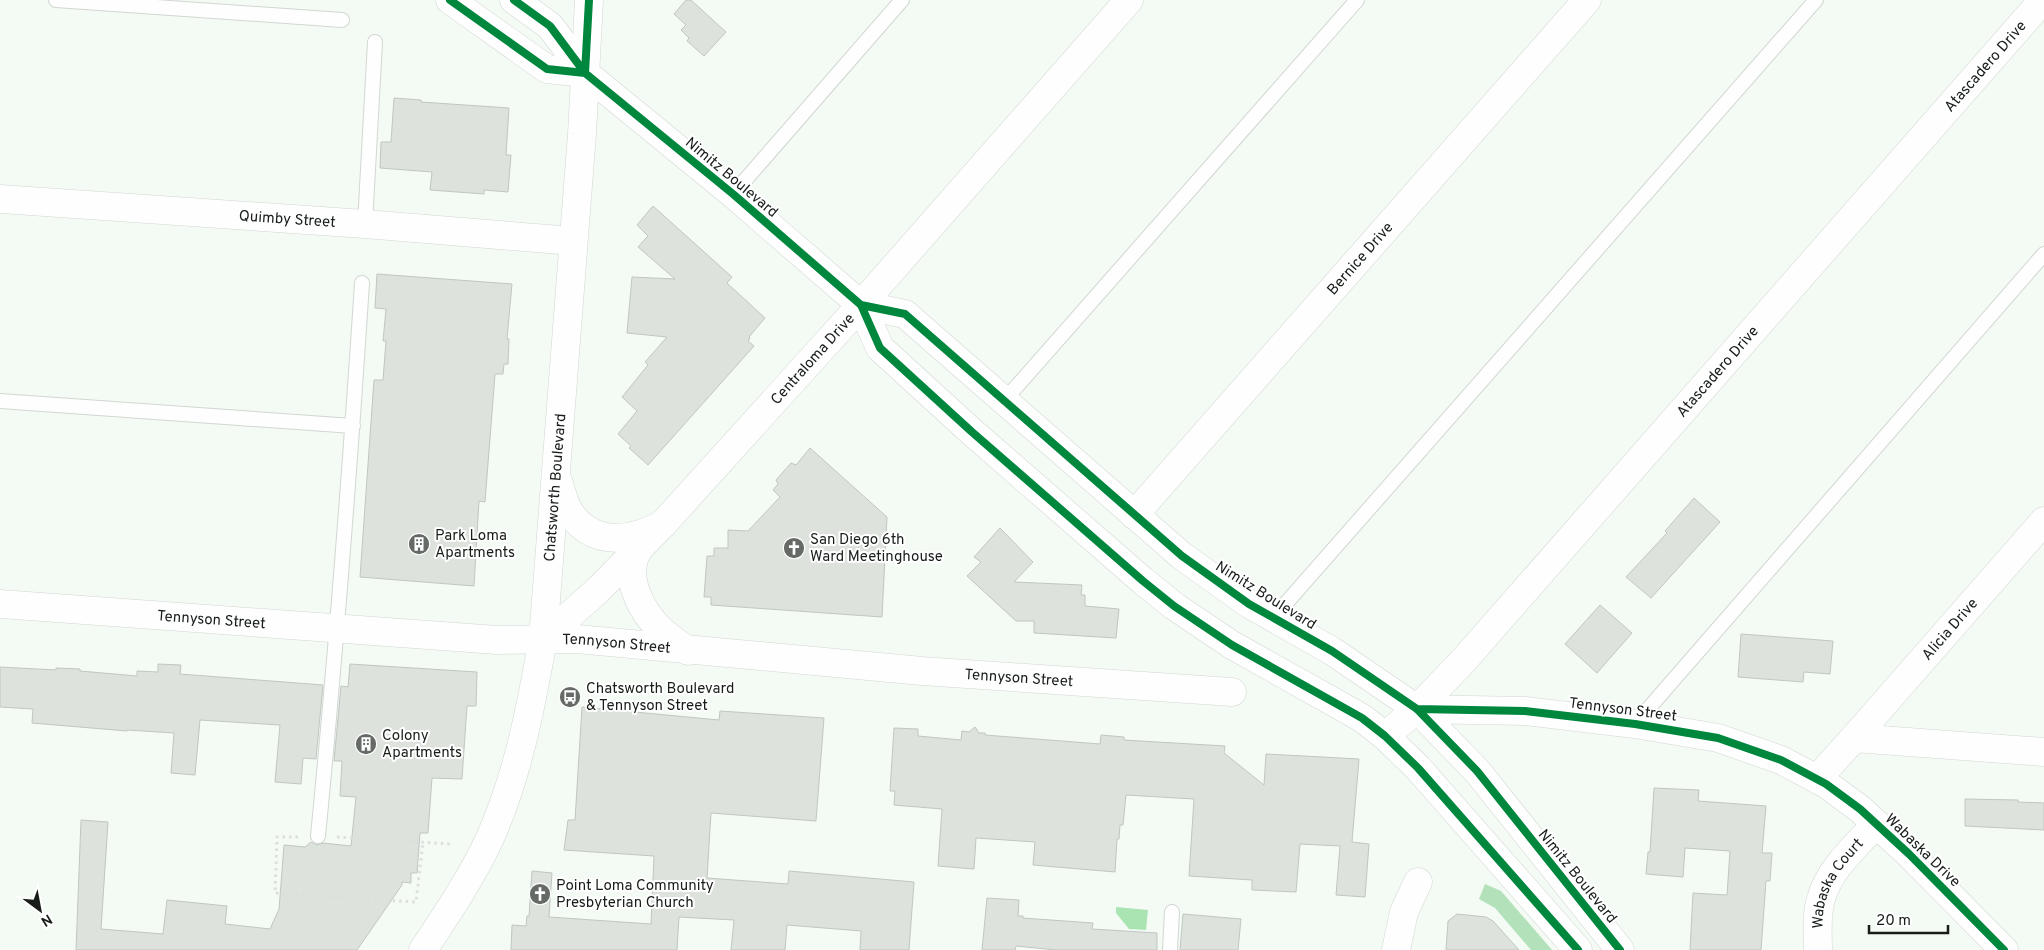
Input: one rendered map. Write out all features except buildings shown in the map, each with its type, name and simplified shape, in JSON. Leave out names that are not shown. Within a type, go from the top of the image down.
[{"type":"street","points":[[450,0],[547,69],[585,73]]},
{"type":"street","name":"Nimitz Boulevard","points":[[514,0],[550,26],[585,73],[732,194],[861,305],[880,348],[972,432],[1143,581],[1174,606],[1232,645],[1362,718],[1385,736],[1418,768],[1578,950]]},
{"type":"street","name":"Chatsworth Boulevard","points":[[423,950],[479,860],[499,816],[522,744],[543,639],[557,478],[589,0]]},
{"type":"street","name":"Centraloma Drive","points":[[543,639],[598,590],[663,524],[861,305],[1129,0]]},
{"type":"street","name":"Bernice Drive","points":[[1134,515],[1587,0]]},
{"type":"street","name":"Atascadero Drive","points":[[1385,736],[1417,709],[1464,660],[2043,0]]},
{"type":"street","name":"Quimby Street","points":[[0,199],[365,224],[573,241]]},
{"type":"street","name":"Nimitz Boulevard","points":[[861,305],[905,314],[1003,402],[1196,567],[1272,618],[1332,651],[1417,709],[1477,771],[1620,950]]},
{"type":"street","points":[[557,478],[570,513],[580,525],[593,532],[617,538],[633,537],[647,533],[663,524]]},
{"type":"street","name":"Alicia Drive","points":[[1854,738],[2044,521]]},
{"type":"street","points":[[638,550],[634,560],[633,578],[641,603],[663,632],[688,651]]},
{"type":"street","name":"Tennyson Street","points":[[0,604],[336,630],[502,640],[587,640],[688,651],[932,672],[1232,692]]},
{"type":"street","name":"Tennyson Street","points":[[1417,709],[1525,711],[1636,724],[1718,738],[1781,760],[1817,779]]},
{"type":"street","points":[[1817,779],[1854,738],[2044,752]]},
{"type":"street","name":"Wabaska Drive","points":[[1817,779],[1842,795],[1876,824],[2004,950]]},
{"type":"street","name":"Wabaska Court","points":[[1818,950],[1819,911],[1825,888],[1846,858],[1876,824]]},
{"type":"street","points":[[1396,950],[1404,912],[1418,882]]},
{"type":"lane","points":[[56,0],[342,20]]},
{"type":"lane","points":[[732,194],[902,0]]},
{"type":"lane","points":[[1003,402],[1357,0]]},
{"type":"lane","points":[[1272,618],[1816,0]]},
{"type":"lane","points":[[365,224],[375,42]]},
{"type":"lane","points":[[1636,724],[2044,254]]},
{"type":"lane","points":[[318,836],[353,426],[362,283]]},
{"type":"lane","points":[[0,401],[353,426]]},
{"type":"lane","points":[[1170,950],[1172,912]]},
{"type":"path","points":[[422,842],[416,902],[275,893],[276,837],[318,836],[422,842],[451,844]]},
{"type":"shaded area","points":[[1485,884],[1501,891],[1552,950],[1531,950],[1495,908],[1479,899]]},
{"type":"shaded area","points":[[1116,907],[1148,910],[1146,930],[1129,929],[1116,913]]},
{"type":"cycle path","points":[[450,0],[547,69],[585,73]]},
{"type":"cycle path","points":[[514,0],[550,26],[585,73],[733,194],[861,305],[880,348],[972,432],[1143,581],[1174,606],[1232,645],[1362,718],[1385,736],[1418,768],[1578,950]]},
{"type":"cycle path","points":[[585,73],[589,0]]},
{"type":"cycle path","points":[[861,305],[905,314],[1182,556],[1249,604],[1332,651],[1417,709],[1477,771],[1620,950]]},
{"type":"cycle path","points":[[1417,709],[1525,711],[1635,724],[1718,738],[1781,760],[1826,784],[1860,809],[1909,854],[2004,950]]},
{"type":"place","name":"Park Loma Apartments","points":[[419,544]]},
{"type":"place","name":"San Diego 6th Ward Meetinghouse","points":[[794,548]]},
{"type":"place","name":"Chatsworth Boulevard & Tennyson Street","points":[[570,697]]},
{"type":"place","name":"Colony Apartments","points":[[366,744]]},
{"type":"place","name":"Point Loma Community Presbyterian Church","points":[[540,894]]}]
